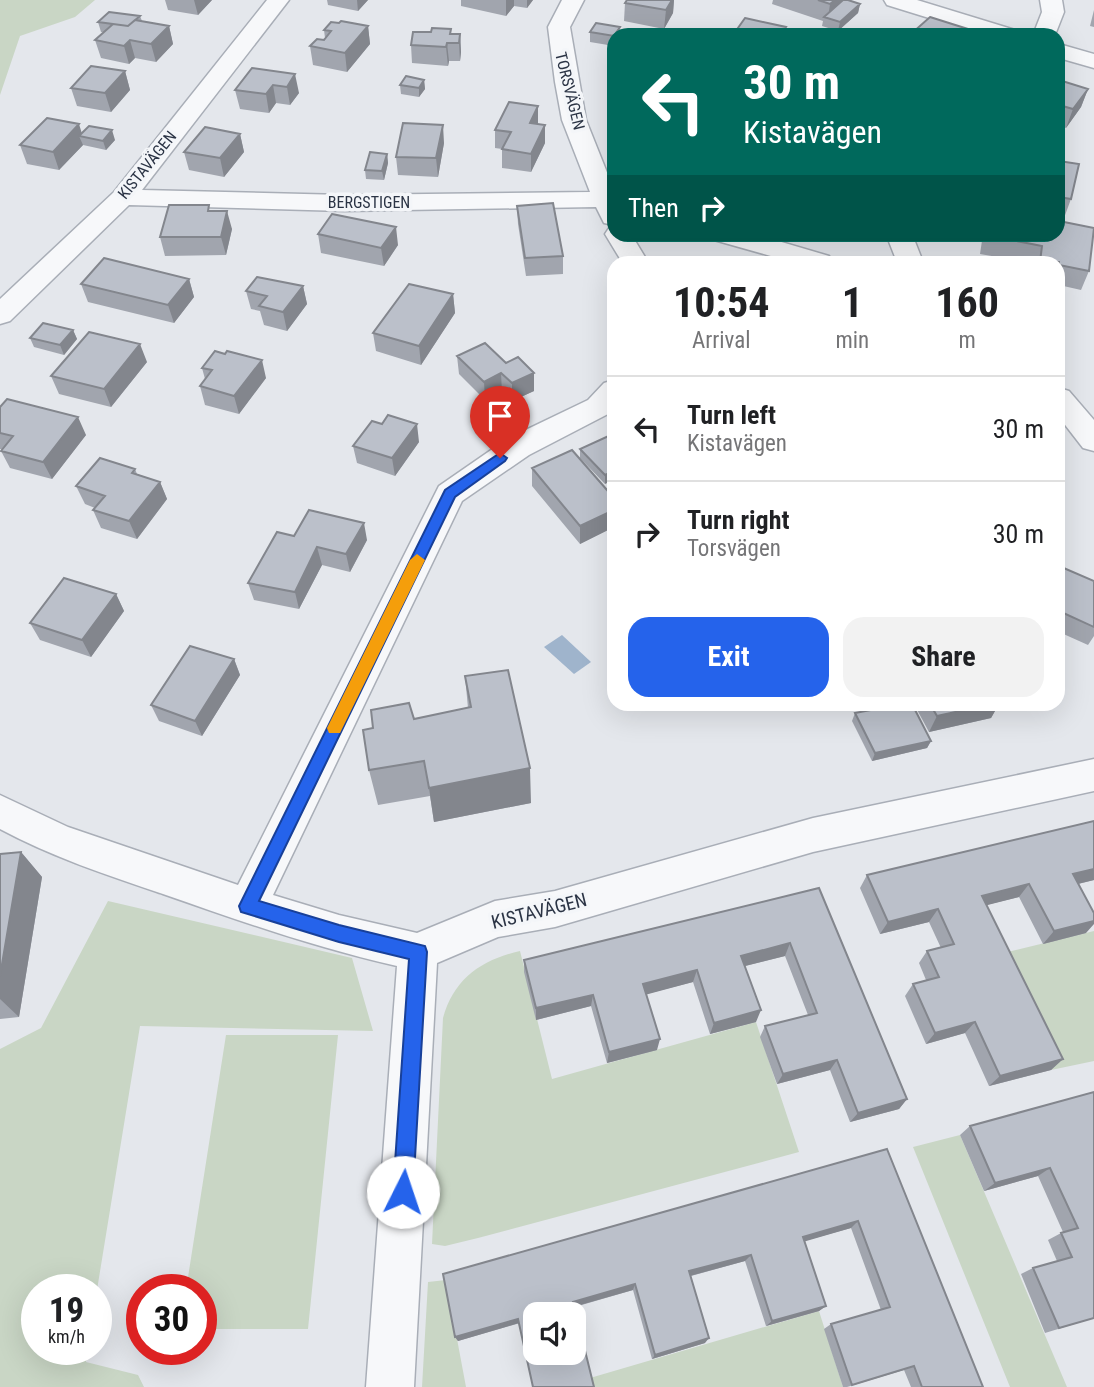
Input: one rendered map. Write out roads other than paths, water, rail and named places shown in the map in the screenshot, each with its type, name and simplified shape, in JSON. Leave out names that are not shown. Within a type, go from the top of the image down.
[{"type":"street","name":"KISTAVÄGEN","points":[[0,315],[123,197],[278,0]]},
{"type":"street","name":"TORSVÄGEN","points":[[573,0],[559,27],[559,44],[574,120],[607,196]]},
{"type":"street","points":[[895,0],[985,28]]},
{"type":"street","points":[[1047,28],[1053,12],[1051,0]]},
{"type":"street","points":[[1065,53],[1094,61]]},
{"type":"street","name":"BERGSTIGEN","points":[[123,197],[607,207]]},
{"type":"street","points":[[751,242],[799,256]]},
{"type":"street","points":[[248,906],[450,494],[518,447],[598,407],[607,397]]},
{"type":"street","points":[[1065,405],[1094,440]]},
{"type":"street","name":"KISTAVÄGEN","points":[[418,952],[495,919],[555,909],[813,835],[1094,775]]},
{"type":"street","points":[[0,811],[57,840],[248,906],[339,934],[418,952],[390,1387]]},
{"type":"water","points":[[562,635],[591,662],[574,674],[544,647]]}]
